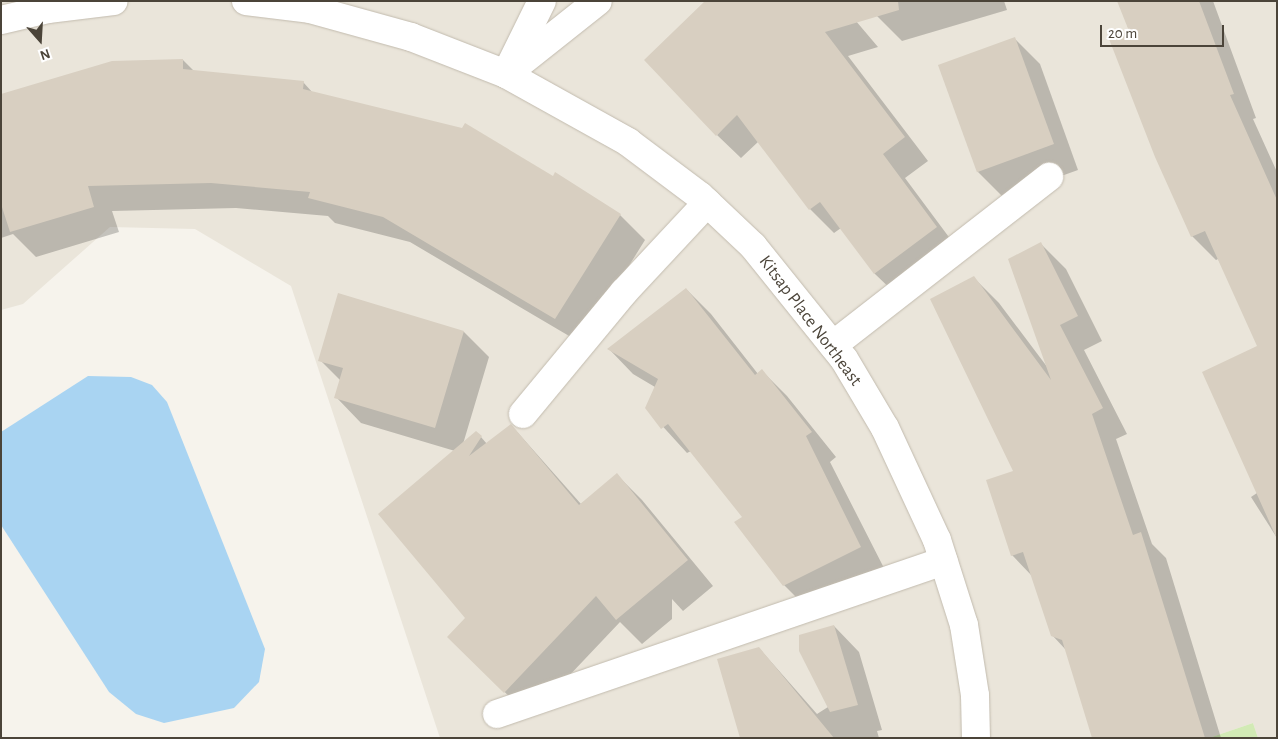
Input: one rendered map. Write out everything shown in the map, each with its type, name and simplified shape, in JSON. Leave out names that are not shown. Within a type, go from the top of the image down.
[{"type":"street","points":[[1,20],[48,9],[114,1]]},
{"type":"street","name":"Kitsap Place Northeast","points":[[246,1],[310,9],[411,37],[506,74],[628,142],[707,203],[753,246],[833,345],[885,428],[937,540],[964,625],[975,695],[976,738]]},
{"type":"street","points":[[506,74],[542,1]]},
{"type":"street","points":[[506,74],[598,1]]},
{"type":"street","points":[[833,345],[1049,177]]},
{"type":"street","points":[[523,414],[624,292],[707,203]]},
{"type":"street","points":[[497,714],[943,560]]},
{"type":"shaded area","points":[[1,1],[1277,1],[1277,738],[1258,738],[1253,723],[1209,738],[440,738],[291,286],[195,229],[110,227],[23,304],[1,310]]},
{"type":"green space","points":[[1253,723],[1258,738],[1209,738]]},
{"type":"water","points":[[88,376],[131,377],[152,385],[167,402],[265,649],[259,682],[234,708],[164,723],[136,714],[109,692],[1,525],[1,432]]},
{"type":"building","points":[[705,1],[898,1],[899,10],[825,32],[905,137],[883,154],[937,227],[874,274],[820,202],[809,210],[737,115],[716,136],[644,60]]},
{"type":"building","points":[[1117,1],[1199,1],[1234,94],[1230,95],[1277,200],[1277,539],[1202,372],[1257,346],[1205,231],[1191,237],[1155,157],[1109,39],[1129,31]]},
{"type":"building","points":[[1015,37],[1054,144],[977,172],[938,65]]},
{"type":"building","points":[[183,59],[183,69],[304,81],[303,89],[462,128],[465,123],[553,176],[555,172],[621,214],[555,319],[383,217],[308,198],[310,192],[211,183],[88,186],[94,207],[10,232],[1,204],[1,94],[112,61]]},
{"type":"building","points":[[1041,242],[1078,316],[1060,325],[1103,408],[1092,414],[1133,535],[1141,532],[1205,738],[1092,738],[1062,640],[1051,636],[1023,552],[1011,556],[986,480],[1013,471],[930,299],[974,276],[1051,380],[1008,259]]},
{"type":"building","points":[[686,288],[755,375],[762,369],[812,432],[806,436],[861,547],[783,586],[734,522],[742,517],[668,424],[661,429],[645,408],[658,379],[607,349]]},
{"type":"building","points":[[338,293],[464,331],[435,428],[334,398],[343,368],[318,361]]},
{"type":"building","points":[[511,424],[579,505],[617,473],[688,560],[616,620],[596,596],[504,693],[447,637],[465,618],[378,514],[476,431],[482,436],[469,456]]},
{"type":"building","points":[[834,625],[858,705],[830,712],[799,651],[799,635]]},
{"type":"building","points":[[759,647],[834,738],[740,738],[717,659]]}]
